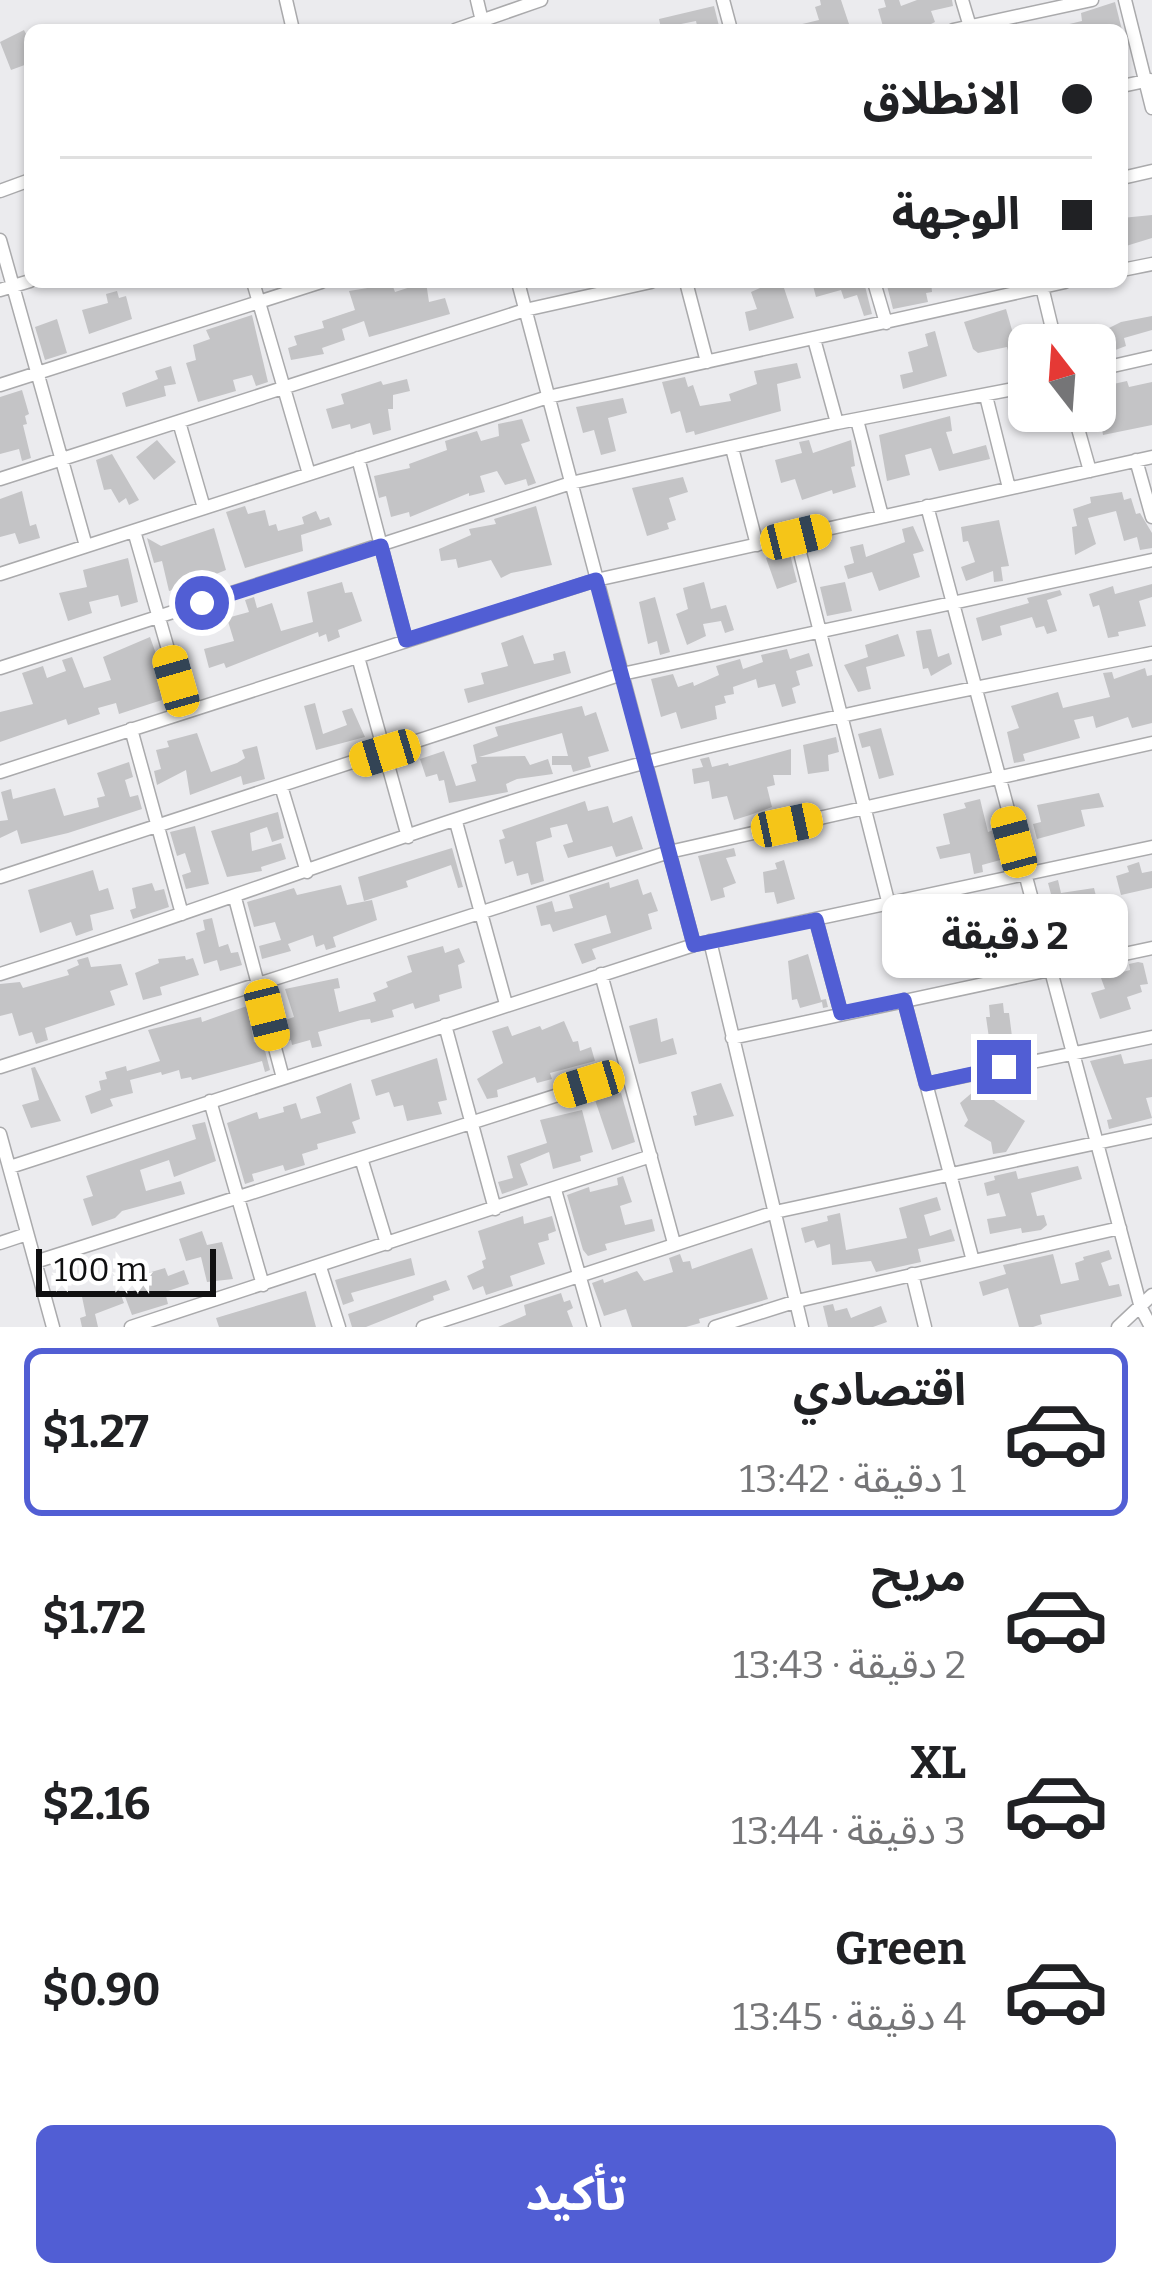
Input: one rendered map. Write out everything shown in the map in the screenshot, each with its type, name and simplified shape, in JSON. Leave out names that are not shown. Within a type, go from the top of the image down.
[{"type":"street","points":[[477,0],[482,21]]},
{"type":"street","points":[[473,24],[541,0]]},
{"type":"street","points":[[987,24],[1092,0]]},
{"type":"street","points":[[1125,0],[1149,81],[1152,108]]},
{"type":"street","points":[[0,240],[6,288],[37,374],[86,546]]},
{"type":"street","points":[[256,288],[309,474]]},
{"type":"street","points":[[0,385],[302,288]]},
{"type":"street","points":[[520,288],[694,945]]},
{"type":"street","points":[[0,479],[525,310],[625,288]]},
{"type":"street","points":[[688,288],[707,362]]},
{"type":"street","points":[[876,288],[886,323]]},
{"type":"street","points":[[0,574],[548,397],[1038,288]]},
{"type":"street","points":[[1042,288],[1051,324]]},
{"type":"street","points":[[814,339],[837,423]]},
{"type":"street","points":[[1116,366],[1152,358]]},
{"type":"street","points":[[0,668],[571,484],[837,423],[1008,391]]},
{"type":"street","points":[[986,396],[1009,488]]},
{"type":"street","points":[[857,420],[882,516]]},
{"type":"street","points":[[179,422],[203,508]]},
{"type":"street","points":[[1079,432],[1090,471]]},
{"type":"street","points":[[732,448],[757,545]]},
{"type":"street","points":[[0,772],[596,580],[1152,457]]},
{"type":"street","points":[[358,458],[406,640]]},
{"type":"street","points":[[1136,460],[1152,517]]},
{"type":"street","points":[[927,506],[1048,970],[1141,1308],[1151,1327]]},
{"type":"street","points":[[134,531],[186,712]]},
{"type":"street","points":[[796,537],[890,905]]},
{"type":"street","points":[[0,877],[622,674],[1152,560]]},
{"type":"street","points":[[0,974],[456,821],[646,763],[974,688],[1152,653]]},
{"type":"street","points":[[358,657],[408,837]]},
{"type":"street","points":[[131,729],[182,914]]},
{"type":"street","points":[[0,1067],[669,851],[1152,743]]},
{"type":"street","points":[[281,786],[307,872]]},
{"type":"street","points":[[456,821],[506,1004]]},
{"type":"street","points":[[10,1167],[694,945],[1152,847]]},
{"type":"street","points":[[235,898],[283,1078]]},
{"type":"street","points":[[816,920],[841,1013]]},
{"type":"street","points":[[710,941],[802,1327]]},
{"type":"street","points":[[732,1037],[1152,948]]},
{"type":"street","points":[[601,974],[674,1243]]},
{"type":"street","points":[[904,1000],[973,1261]]},
{"type":"street","points":[[445,1025],[495,1209]]},
{"type":"street","points":[[926,1084],[1152,1037]]},
{"type":"street","points":[[35,1262],[628,1072]]},
{"type":"street","points":[[210,1102],[263,1285]]},
{"type":"street","points":[[423,1327],[775,1212],[1152,1131]]},
{"type":"street","points":[[1,1143],[53,1324],[34,1327]]},
{"type":"street","points":[[131,1327],[651,1156]]},
{"type":"street","points":[[361,1158],[387,1244]]},
{"type":"street","points":[[555,1190],[593,1327]]},
{"type":"street","points":[[715,1327],[797,1301],[1120,1228]]},
{"type":"street","points":[[0,1243],[27,1234]]},
{"type":"street","points":[[320,1267],[339,1327]]},
{"type":"street","points":[[912,1274],[925,1327]]},
{"type":"street","points":[[1116,1326],[1152,1295]]},
{"type":"building","points":[[820,0],[841,0],[849,24],[802,24],[819,20],[815,7],[821,5]]},
{"type":"building","points":[[884,0],[899,0],[901,6],[917,0],[952,0],[953,6],[931,11],[935,22],[931,24],[882,24],[878,9],[886,7]]},
{"type":"building","points":[[1115,2],[1120,24],[1069,24],[1082,21],[1081,13]]},
{"type":"building","points":[[714,6],[718,24],[660,24],[659,19]]},
{"type":"building","points":[[24,30],[24,65],[11,70],[0,42]]},
{"type":"building","points":[[1152,215],[1152,238],[1128,245],[1128,217]]},
{"type":"building","points":[[394,288],[395,292],[427,288],[429,302],[445,298],[450,314],[369,337],[364,321],[342,329],[345,340],[322,348],[324,354],[291,360],[288,348],[297,345],[294,336],[324,328],[322,321],[355,310],[349,291]]},
{"type":"building","points":[[784,288],[794,318],[749,331],[745,312],[757,309],[751,292]]},
{"type":"building","points":[[814,288],[866,288],[872,314],[864,316],[857,295],[844,299],[841,290],[816,297]]},
{"type":"building","points":[[888,288],[932,288],[926,293],[928,302],[893,309]]},
{"type":"building","points":[[117,291],[119,298],[126,296],[132,319],[89,334],[82,310],[108,303],[106,294]]},
{"type":"building","points":[[1006,309],[1008,351],[1007,347],[978,353],[964,322]]},
{"type":"building","points":[[252,315],[268,382],[256,386],[252,375],[233,380],[236,391],[198,402],[186,363],[196,360],[193,345],[210,339],[206,330]]},
{"type":"building","points":[[1152,316],[1152,330],[1124,338],[1126,346],[1116,350],[1116,324]]},
{"type":"building","points":[[57,319],[67,353],[45,360],[35,327]]},
{"type":"building","points":[[935,331],[947,376],[903,389],[900,375],[913,372],[908,352],[928,346],[925,334]]},
{"type":"building","points":[[797,363],[801,378],[777,384],[781,411],[695,435],[694,431],[686,433],[680,411],[671,414],[662,382],[685,377],[700,406],[731,401],[729,394],[757,384],[754,371]]},
{"type":"building","points":[[171,366],[176,384],[164,386],[166,396],[126,407],[122,393],[158,379],[155,371]]},
{"type":"building","points":[[407,379],[410,391],[393,395],[393,409],[388,409],[391,430],[373,435],[370,423],[332,429],[326,409],[344,404],[341,394],[381,381],[383,385]]},
{"type":"building","points":[[1127,381],[1129,387],[1152,382],[1152,425],[1103,435],[1116,432],[1116,383]]},
{"type":"building","points":[[22,390],[29,414],[23,425],[31,458],[22,461],[19,449],[0,454],[0,397]]},
{"type":"building","points":[[623,398],[627,413],[608,418],[616,451],[601,455],[594,430],[583,433],[576,407]]},
{"type":"building","points":[[950,416],[952,431],[946,432],[953,454],[986,445],[990,459],[939,471],[931,448],[905,455],[910,475],[887,481],[879,435]]},
{"type":"building","points":[[522,419],[530,441],[521,444],[536,483],[528,486],[526,479],[505,485],[497,471],[480,476],[485,492],[469,493],[410,517],[409,512],[391,517],[386,496],[379,498],[374,476],[410,468],[409,464],[447,450],[445,441],[477,431],[481,441],[499,436],[498,424]]},
{"type":"building","points":[[157,440],[176,462],[154,480],[136,457]]},
{"type":"building","points":[[809,440],[813,453],[851,440],[856,487],[802,500],[795,479],[781,483],[775,460],[802,453],[799,442]]},
{"type":"building","points":[[112,454],[139,500],[129,505],[126,498],[119,503],[111,489],[104,490],[96,460]]},
{"type":"building","points":[[683,477],[688,492],[669,498],[676,520],[667,523],[669,529],[647,536],[632,488]]},
{"type":"building","points":[[22,491],[30,526],[36,524],[40,538],[19,544],[15,533],[0,537],[0,499]]},
{"type":"building","points":[[1122,492],[1124,500],[1131,498],[1136,514],[1140,513],[1152,533],[1152,548],[1140,550],[1137,537],[1124,541],[1116,511],[1088,518],[1096,544],[1075,555],[1073,509],[1091,503],[1090,497]]},
{"type":"building","points":[[245,506],[248,514],[265,510],[269,526],[276,524],[278,531],[304,524],[302,517],[316,511],[320,520],[329,517],[332,525],[301,535],[303,551],[245,568],[226,512]]},
{"type":"building","points":[[536,506],[552,565],[501,578],[491,560],[458,568],[456,559],[441,561],[439,549],[471,535],[469,529],[496,524],[494,519]]},
{"type":"building","points":[[999,520],[1009,566],[1001,567],[1003,581],[994,582],[993,571],[966,581],[961,567],[975,562],[968,541],[963,542],[961,527]]},
{"type":"building","points":[[913,526],[924,551],[913,554],[920,577],[879,591],[872,572],[848,579],[844,566],[854,563],[850,547],[863,544],[866,557],[905,542],[902,529]]},
{"type":"building","points":[[214,528],[226,570],[211,576],[213,584],[178,594],[177,589],[169,591],[162,561],[154,563],[147,538],[161,546]]},
{"type":"building","points":[[789,550],[797,582],[777,589],[766,558]]},
{"type":"building","points":[[128,558],[138,602],[121,607],[118,595],[89,602],[92,613],[68,621],[59,593],[87,587],[83,570]]},
{"type":"building","points":[[342,582],[345,593],[352,592],[362,621],[338,630],[340,637],[328,642],[326,634],[319,637],[318,632],[226,668],[224,663],[209,668],[204,649],[234,641],[227,618],[249,612],[245,600],[254,597],[257,608],[272,603],[281,631],[313,622],[307,592]]},
{"type":"building","points":[[704,582],[711,609],[726,605],[734,630],[725,633],[721,621],[703,624],[706,636],[687,645],[676,614],[688,609],[683,588]]},
{"type":"building","points":[[845,582],[852,611],[827,616],[820,587]]},
{"type":"building","points":[[1152,584],[1152,597],[1139,601],[1146,626],[1108,638],[1099,605],[1093,607],[1089,594],[1113,586],[1115,594]]},
{"type":"building","points":[[1060,590],[1062,595],[1047,600],[1057,631],[1047,634],[1044,626],[1036,628],[1032,617],[1000,626],[1002,635],[982,641],[976,618]]},
{"type":"building","points":[[655,597],[670,652],[660,655],[657,641],[648,644],[639,602]]},
{"type":"building","points":[[931,629],[938,657],[949,653],[952,664],[931,676],[928,668],[923,669],[916,631]]},
{"type":"building","points":[[898,634],[905,656],[866,667],[871,689],[858,692],[844,665],[868,657],[865,645]]},
{"type":"building","points":[[523,635],[534,664],[554,660],[553,654],[565,651],[571,673],[468,703],[464,689],[484,684],[481,673],[508,666],[501,643]]},
{"type":"building","points":[[150,637],[168,687],[160,690],[162,700],[119,714],[116,703],[68,725],[66,719],[0,742],[0,712],[33,704],[22,673],[43,666],[47,678],[66,671],[62,660],[72,657],[84,688],[111,680],[103,657]]},
{"type":"building","points":[[787,649],[790,659],[809,653],[813,666],[796,671],[800,685],[792,688],[796,703],[782,707],[775,684],[758,688],[756,679],[733,687],[734,694],[724,696],[726,703],[715,706],[717,719],[681,729],[676,712],[661,717],[651,679],[673,674],[678,687],[693,682],[694,686],[719,675],[716,666],[740,659],[743,669],[763,662],[761,655]]},
{"type":"building","points":[[1145,668],[1147,676],[1152,675],[1152,723],[1132,728],[1128,717],[1096,728],[1093,716],[1074,720],[1080,738],[1023,754],[1025,761],[1014,763],[1007,732],[1019,728],[1011,706],[1058,692],[1063,708],[1110,697],[1103,673],[1112,672],[1114,679]]},
{"type":"building","points":[[315,703],[323,734],[347,725],[342,711],[352,708],[365,737],[316,750],[304,706]]},
{"type":"building","points":[[582,706],[585,716],[596,712],[609,751],[588,757],[591,767],[573,772],[571,765],[552,765],[552,756],[568,756],[562,733],[479,757],[525,756],[530,765],[548,759],[553,774],[517,779],[506,784],[508,792],[449,803],[444,780],[439,781],[437,774],[426,777],[420,759],[444,751],[456,786],[476,781],[471,765],[477,763],[473,745],[498,736],[495,727]]},
{"type":"building","points":[[881,728],[894,775],[879,779],[870,746],[862,748],[858,734]]},
{"type":"building","points":[[197,733],[211,772],[237,763],[245,758],[242,750],[257,746],[265,779],[243,785],[241,776],[190,795],[186,770],[157,785],[154,771],[161,769],[156,750],[169,747],[167,741]]},
{"type":"building","points":[[836,737],[839,752],[828,755],[829,771],[808,774],[803,745]]},
{"type":"building","points":[[791,749],[791,775],[773,775],[775,785],[767,787],[772,807],[750,815],[734,820],[727,796],[712,799],[709,781],[694,784],[692,769],[703,767],[700,759],[709,757],[712,767],[729,766]]},
{"type":"building","points":[[129,762],[133,777],[125,780],[130,797],[138,795],[142,809],[21,844],[17,830],[0,838],[0,821],[8,820],[1,792],[11,789],[13,799],[55,788],[64,816],[99,807],[97,798],[105,796],[97,773]]},
{"type":"building","points":[[1099,793],[1104,807],[1081,810],[1085,826],[1037,839],[1033,824],[1041,822],[1037,805]]},
{"type":"building","points":[[980,799],[988,832],[996,829],[1004,859],[982,865],[983,872],[974,874],[970,853],[940,859],[936,847],[950,844],[943,814]]},
{"type":"building","points":[[585,801],[588,811],[608,806],[613,823],[632,816],[643,849],[616,857],[612,846],[568,858],[563,845],[573,842],[567,824],[550,828],[552,837],[536,842],[544,881],[531,885],[528,873],[517,876],[513,861],[505,864],[499,840],[505,838],[502,830]]},
{"type":"building","points":[[278,812],[284,838],[272,842],[267,827],[250,833],[252,851],[281,843],[286,859],[261,867],[262,871],[227,877],[211,831]]},
{"type":"building","points":[[195,826],[209,884],[186,889],[182,875],[191,872],[185,853],[177,856],[170,832]]},
{"type":"building","points":[[452,848],[463,887],[458,888],[451,865],[406,881],[408,887],[364,901],[358,877]]},
{"type":"building","points":[[734,848],[736,856],[726,858],[736,883],[723,888],[725,897],[711,901],[698,856]]},
{"type":"building","points":[[784,860],[795,899],[777,904],[774,892],[765,893],[763,872],[777,869],[775,863]]},
{"type":"building","points":[[1139,862],[1142,873],[1152,871],[1152,888],[1121,895],[1116,876]]},
{"type":"building","points":[[93,870],[99,891],[108,888],[114,909],[90,915],[93,930],[76,936],[71,922],[40,933],[28,890]]},
{"type":"building","points":[[638,879],[643,895],[651,892],[658,911],[648,914],[652,929],[592,949],[596,959],[582,964],[574,944],[611,933],[606,915],[553,932],[550,924],[541,926],[536,906],[552,901],[555,912],[573,908],[569,895],[609,882],[610,888]]},
{"type":"building","points":[[1058,880],[1061,893],[1094,888],[1100,912],[1092,914],[1101,946],[1067,953],[1048,883]]},
{"type":"building","points":[[152,883],[155,891],[164,889],[169,907],[133,919],[132,888]]},
{"type":"building","points":[[341,885],[347,905],[372,900],[377,920],[333,937],[336,947],[316,947],[313,935],[288,944],[291,951],[262,959],[259,946],[281,940],[275,922],[254,927],[247,902],[294,888],[297,895]]},
{"type":"building","points":[[992,895],[995,907],[1002,905],[1007,919],[988,926],[995,953],[956,965],[953,950],[945,952],[939,922],[964,915],[960,902]]},
{"type":"building","points":[[212,918],[219,947],[228,944],[231,953],[238,952],[242,965],[220,971],[217,960],[204,964],[196,933],[205,930],[203,920]]},
{"type":"building","points":[[443,946],[445,953],[459,948],[465,962],[458,965],[462,988],[415,1009],[413,1003],[392,1010],[394,1017],[318,1032],[322,1046],[312,1048],[310,1040],[292,1045],[291,1040],[284,1042],[279,1022],[294,1017],[285,989],[338,978],[340,988],[334,989],[339,1012],[376,1001],[373,993],[388,987],[386,982],[412,972],[407,956]]},
{"type":"building","points":[[808,954],[821,1000],[826,999],[828,1007],[823,1008],[822,1002],[800,1008],[797,999],[792,1000],[788,961]]},
{"type":"building","points":[[185,956],[186,960],[193,958],[199,975],[160,987],[162,995],[143,1000],[135,973],[159,963],[158,959]]},
{"type":"building","points":[[88,957],[91,967],[121,964],[128,985],[110,991],[115,1005],[45,1028],[48,1040],[36,1044],[32,1032],[19,1036],[12,1013],[0,1016],[0,984],[20,982],[23,988],[69,975],[67,970],[79,965],[77,960]]},
{"type":"building","points":[[1143,963],[1148,984],[1140,985],[1142,992],[1127,997],[1131,1009],[1100,1019],[1091,993],[1105,989],[1101,978],[1130,970],[1129,964]]},
{"type":"building","points":[[1003,1003],[1004,1013],[1009,1013],[1014,1052],[999,1054],[998,1044],[990,1045],[986,1017],[990,1017],[989,1005]]},
{"type":"building","points":[[247,1006],[254,1042],[263,1043],[270,1070],[265,1072],[262,1061],[192,1080],[181,1079],[179,1070],[161,1072],[130,1080],[133,1093],[110,1099],[113,1106],[91,1114],[85,1096],[101,1090],[99,1081],[107,1079],[105,1072],[160,1061],[148,1030],[201,1017],[202,1022]]},
{"type":"building","points":[[657,1018],[661,1042],[673,1038],[677,1054],[639,1064],[629,1026]]},
{"type":"building","points":[[564,1021],[573,1042],[578,1041],[580,1051],[591,1047],[595,1061],[550,1073],[552,1079],[537,1083],[535,1077],[497,1090],[498,1097],[487,1099],[477,1079],[503,1063],[492,1031],[508,1026],[512,1036]]},
{"type":"building","points":[[1121,1054],[1124,1064],[1152,1059],[1152,1097],[1146,1098],[1152,1118],[1109,1129],[1107,1120],[1112,1119],[1090,1061]]},
{"type":"building","points":[[437,1058],[447,1100],[438,1102],[442,1114],[407,1121],[403,1105],[394,1107],[389,1092],[376,1096],[371,1080]]},
{"type":"building","points":[[35,1067],[61,1121],[31,1128],[22,1105],[39,1100],[31,1068]]},
{"type":"building","points":[[351,1083],[360,1119],[352,1122],[356,1133],[317,1144],[318,1149],[302,1154],[305,1165],[285,1171],[283,1165],[252,1174],[254,1181],[245,1184],[227,1123],[257,1112],[259,1119],[284,1112],[283,1107],[296,1103],[301,1119],[321,1113],[316,1097]]},
{"type":"building","points":[[721,1083],[734,1116],[695,1126],[691,1092]]},
{"type":"building","points":[[981,1085],[1025,1121],[1006,1152],[993,1154],[991,1142],[964,1126],[968,1120],[960,1103]]},
{"type":"building","points":[[621,1093],[635,1142],[612,1150],[595,1100]]},
{"type":"building","points":[[582,1110],[593,1152],[553,1169],[549,1152],[520,1164],[528,1185],[502,1194],[498,1182],[513,1178],[507,1156],[547,1143],[540,1120]]},
{"type":"building","points":[[205,1122],[216,1161],[174,1177],[169,1160],[140,1170],[146,1191],[181,1181],[185,1194],[122,1211],[92,1226],[83,1199],[93,1196],[86,1176],[196,1139],[192,1125]]},
{"type":"building","points":[[1078,1166],[1082,1179],[1031,1193],[1037,1216],[1044,1215],[1047,1225],[1041,1230],[990,1234],[987,1219],[1006,1216],[999,1193],[987,1196],[984,1183],[1016,1171],[1018,1179]]},
{"type":"building","points":[[623,1176],[632,1202],[620,1206],[625,1225],[652,1219],[655,1231],[605,1244],[607,1250],[588,1256],[567,1195],[589,1187],[590,1192],[618,1185],[617,1178]]},
{"type":"building","points":[[937,1197],[941,1210],[924,1215],[930,1236],[951,1229],[955,1241],[918,1249],[921,1262],[876,1272],[871,1261],[832,1265],[830,1244],[817,1248],[814,1240],[805,1243],[801,1228],[840,1213],[846,1250],[907,1238],[899,1208]]},
{"type":"building","points":[[523,1216],[524,1224],[552,1216],[556,1231],[548,1234],[549,1240],[538,1243],[545,1264],[510,1276],[513,1286],[486,1295],[483,1286],[473,1290],[467,1276],[484,1268],[486,1259],[478,1231]]},
{"type":"building","points":[[202,1231],[207,1245],[222,1242],[233,1279],[207,1282],[201,1257],[186,1261],[179,1239]]},
{"type":"building","points":[[752,1248],[768,1299],[686,1327],[632,1327],[626,1309],[604,1316],[592,1283],[637,1271],[644,1281],[673,1272],[669,1258],[680,1254],[692,1269]]},
{"type":"building","points":[[1109,1250],[1112,1259],[1101,1263],[1109,1286],[1119,1284],[1122,1296],[1040,1315],[1042,1324],[1019,1327],[1008,1288],[983,1296],[979,1282],[1006,1274],[1003,1265],[1053,1254],[1061,1284],[1079,1280],[1075,1263],[1083,1257]]},
{"type":"building","points":[[411,1258],[415,1275],[351,1293],[354,1301],[343,1305],[335,1280]]},
{"type":"building","points":[[165,1268],[168,1276],[184,1270],[189,1284],[165,1292],[168,1304],[132,1315],[124,1294],[138,1289],[137,1284],[143,1283],[141,1275]]},
{"type":"building","points":[[446,1280],[450,1290],[433,1296],[434,1300],[366,1327],[352,1327],[348,1314]]},
{"type":"building","points":[[119,1290],[124,1303],[95,1314],[98,1327],[82,1327],[80,1318],[86,1316],[81,1292],[88,1291],[89,1296]]},
{"type":"building","points":[[306,1291],[316,1327],[219,1327],[216,1318]]},
{"type":"building","points":[[561,1293],[573,1308],[567,1311],[573,1327],[498,1327],[526,1315],[524,1305]]},
{"type":"building","points":[[833,1304],[835,1311],[847,1308],[851,1318],[881,1306],[887,1322],[873,1327],[828,1327],[823,1306]]},
{"type":"route","points":[[202,603],[381,546],[406,640],[596,580],[694,945],[816,920],[841,1013],[904,1000],[926,1084],[1004,1067]]}]
